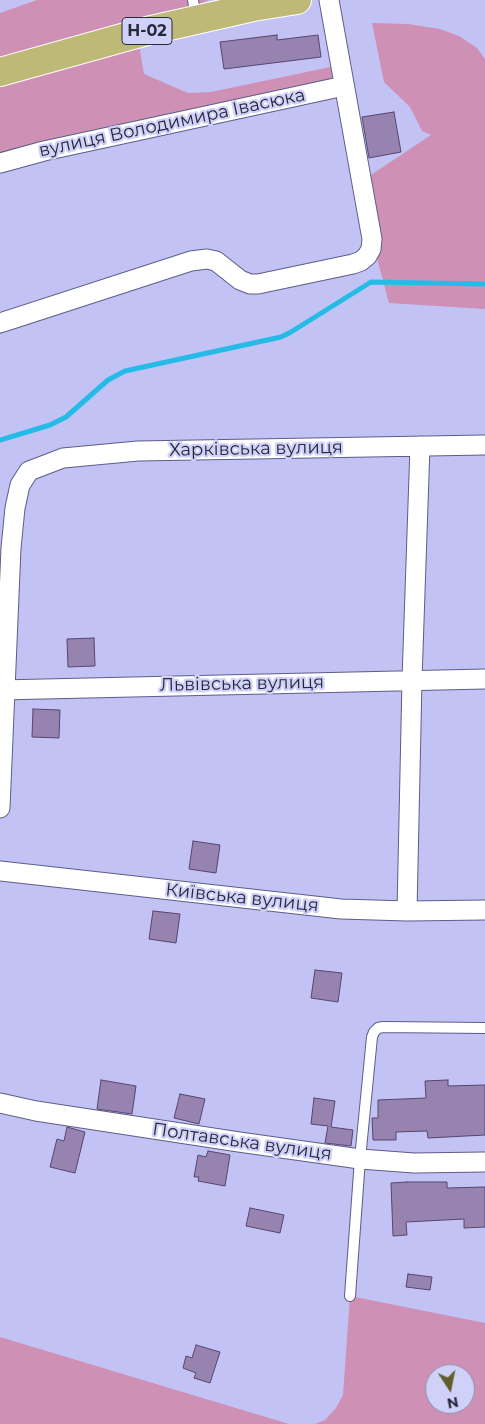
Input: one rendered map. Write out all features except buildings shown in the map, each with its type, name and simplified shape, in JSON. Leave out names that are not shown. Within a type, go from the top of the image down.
[{"type":"main road","name":"Н-02","points":[[0,72],[136,33],[195,10],[253,7],[297,0]]},
{"type":"street","points":[[0,323],[191,261],[207,260],[216,262],[240,280],[250,284],[258,284],[361,261],[371,249],[372,238],[329,0]]},
{"type":"street","name":"вулиця Володимира Івасюка","points":[[0,163],[44,151],[344,86]]},
{"type":"street","name":"Харківська вулиця","points":[[3,690],[14,508],[20,485],[30,471],[62,458],[138,451],[485,445]]},
{"type":"street","points":[[406,911],[420,446]]},
{"type":"street","name":"Львівська вулиця","points":[[3,690],[485,679]]},
{"type":"street","points":[[0,808],[3,690]]},
{"type":"street","name":"Київська вулиця","points":[[0,871],[341,909],[406,911],[485,910]]},
{"type":"street","name":"Полтавська вулиця","points":[[0,1104],[360,1159],[414,1163],[485,1162]]},
{"type":"lane","points":[[350,1296],[360,1159],[374,1032],[378,1028],[383,1027],[485,1028]]},
{"type":"shaded area","points":[[37,0],[209,0],[137,33],[144,74],[188,93],[211,92],[340,65],[344,86],[0,163],[0,13]]},
{"type":"shaded area","points":[[372,23],[408,24],[440,29],[459,36],[477,48],[485,59],[485,309],[389,303],[372,239],[362,181],[431,135],[422,131],[410,107],[384,82]]},
{"type":"shaded area","points":[[350,1296],[485,1323],[485,1424],[315,1424],[325,1420],[336,1408],[343,1395]]},
{"type":"shaded area","points":[[0,1337],[289,1424],[0,1424]]},
{"type":"waterway","points":[[0,440],[50,425],[66,417],[108,380],[125,371],[281,337],[371,282],[485,284]]}]
